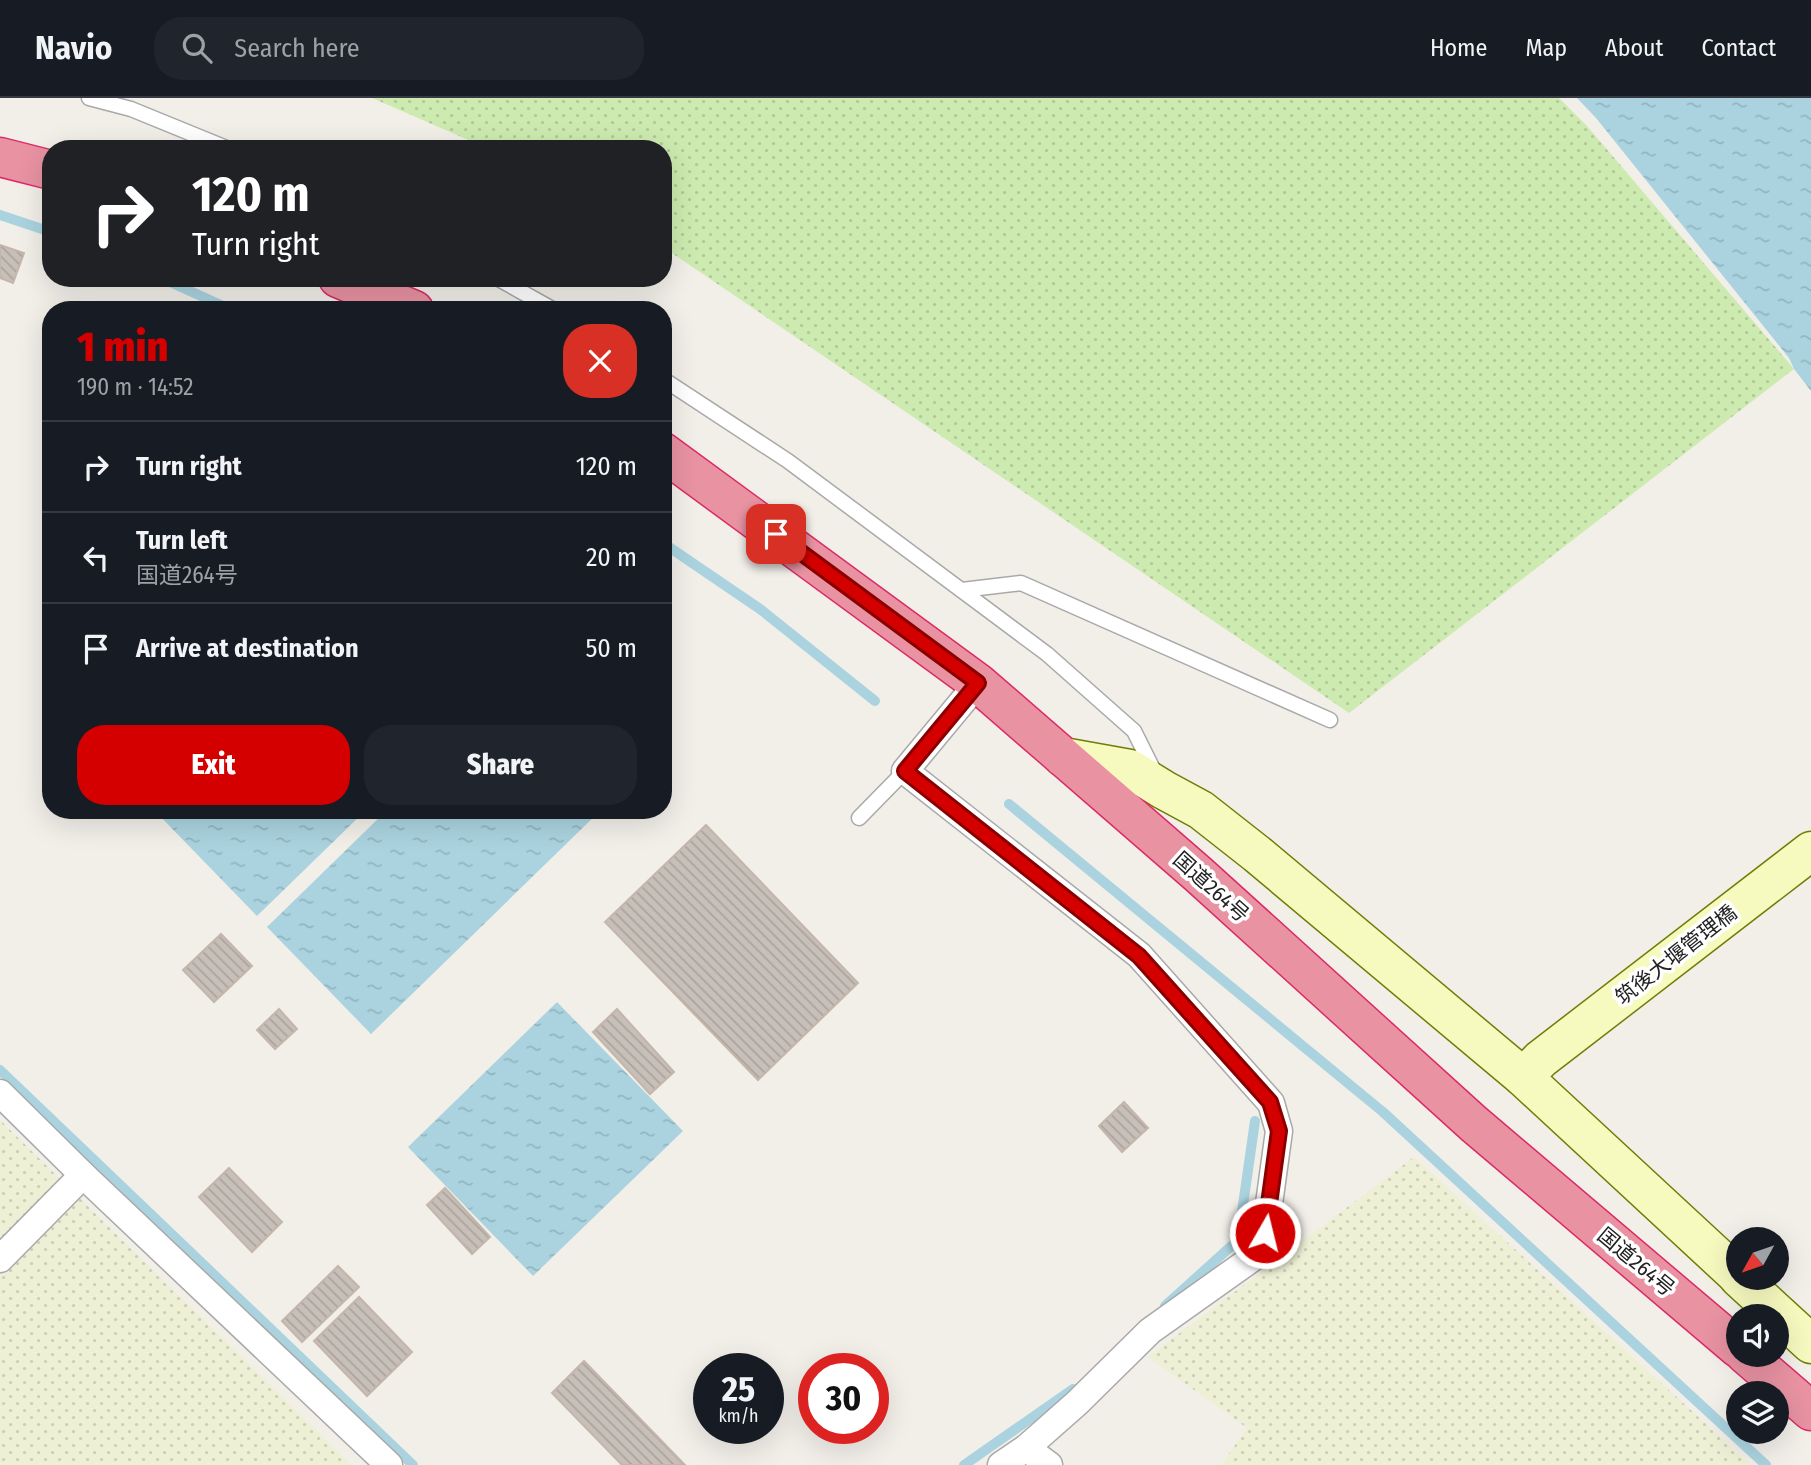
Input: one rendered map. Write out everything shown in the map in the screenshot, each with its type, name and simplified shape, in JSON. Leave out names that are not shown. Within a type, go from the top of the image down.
[{"type":"highway","points":[[0,157],[42,168]]},
{"type":"highway","points":[[359,287],[393,301]]},
{"type":"highway","name":"国道264号","points":[[672,459],[978,683],[1198,874],[1474,1124],[1726,1339]]},
{"type":"highway","points":[[1760,1367],[1811,1411]]},
{"type":"street","points":[[978,683],[905,771],[1139,956],[1270,1102],[1279,1131],[1265,1233],[1254,1257],[1150,1331],[1077,1403],[1026,1448],[1001,1465]]},
{"type":"street","points":[[1063,757],[1130,769],[1201,810],[1532,1068],[1726,1264]]},
{"type":"street","name":"筑後大堰管理橋","points":[[1532,1068],[1811,851]]},
{"type":"street","points":[[0,1093],[388,1465]]},
{"type":"street","points":[[0,1259],[83,1175]]},
{"type":"street","points":[[1753,1290],[1811,1344]]},
{"type":"street","points":[[1026,1448],[1049,1465]]},
{"type":"lane","points":[[89,98],[131,108],[207,140]]},
{"type":"lane","points":[[513,287],[538,301]]},
{"type":"lane","points":[[672,385],[788,461],[1047,654],[1134,732],[1164,790]]},
{"type":"lane","points":[[962,590],[1021,583],[1331,720]]},
{"type":"lane","points":[[859,818],[905,771]]},
{"type":"green space","points":[[372,98],[1559,98],[1587,126],[1794,369],[1349,713],[672,253],[672,140],[468,140]]},
{"type":"green space","points":[[0,1120],[352,1465],[0,1465]]},
{"type":"green space","points":[[1414,1157],[1751,1465],[1221,1465],[1247,1428],[1148,1357]]},
{"type":"water","points":[[1577,98],[1811,98],[1811,391],[1789,358]]},
{"type":"water","points":[[163,819],[357,819],[257,916]]},
{"type":"water","points":[[378,819],[592,819],[371,1034],[267,927]]},
{"type":"water","points":[[557,1002],[683,1131],[533,1276],[408,1147]]},
{"type":"building","points":[[0,245],[24,253],[13,283],[0,278]]},
{"type":"building","points":[[706,825],[858,983],[758,1080],[605,922]]},
{"type":"building","points":[[221,934],[252,966],[214,1002],[183,970]]},
{"type":"building","points":[[279,1009],[297,1029],[275,1049],[257,1030]]},
{"type":"building","points":[[617,1009],[674,1072],[650,1094],[593,1032]]},
{"type":"building","points":[[1124,1102],[1148,1128],[1122,1152],[1099,1126]]},
{"type":"building","points":[[229,1168],[282,1222],[252,1252],[199,1197]]},
{"type":"building","points":[[445,1188],[490,1237],[472,1254],[427,1205]]},
{"type":"building","points":[[338,1266],[359,1287],[302,1342],[282,1321]]},
{"type":"building","points":[[359,1297],[412,1352],[367,1396],[314,1341]]},
{"type":"building","points":[[584,1361],[685,1465],[622,1465],[552,1393]]},
{"type":"waterway","points":[[0,215],[42,229]]},
{"type":"waterway","points":[[181,287],[212,301]]},
{"type":"waterway","points":[[672,549],[760,609],[875,701]]},
{"type":"waterway","points":[[1009,804],[1383,1112],[1766,1465]]},
{"type":"waterway","points":[[0,1070],[413,1465]]},
{"type":"waterway","points":[[1165,1306],[1238,1240],[1255,1121]]},
{"type":"waterway","points":[[964,1465],[1073,1389]]},
{"type":"route","points":[[776,534],[978,683],[905,771],[1139,956],[1270,1102],[1279,1131],[1265,1233]]}]
